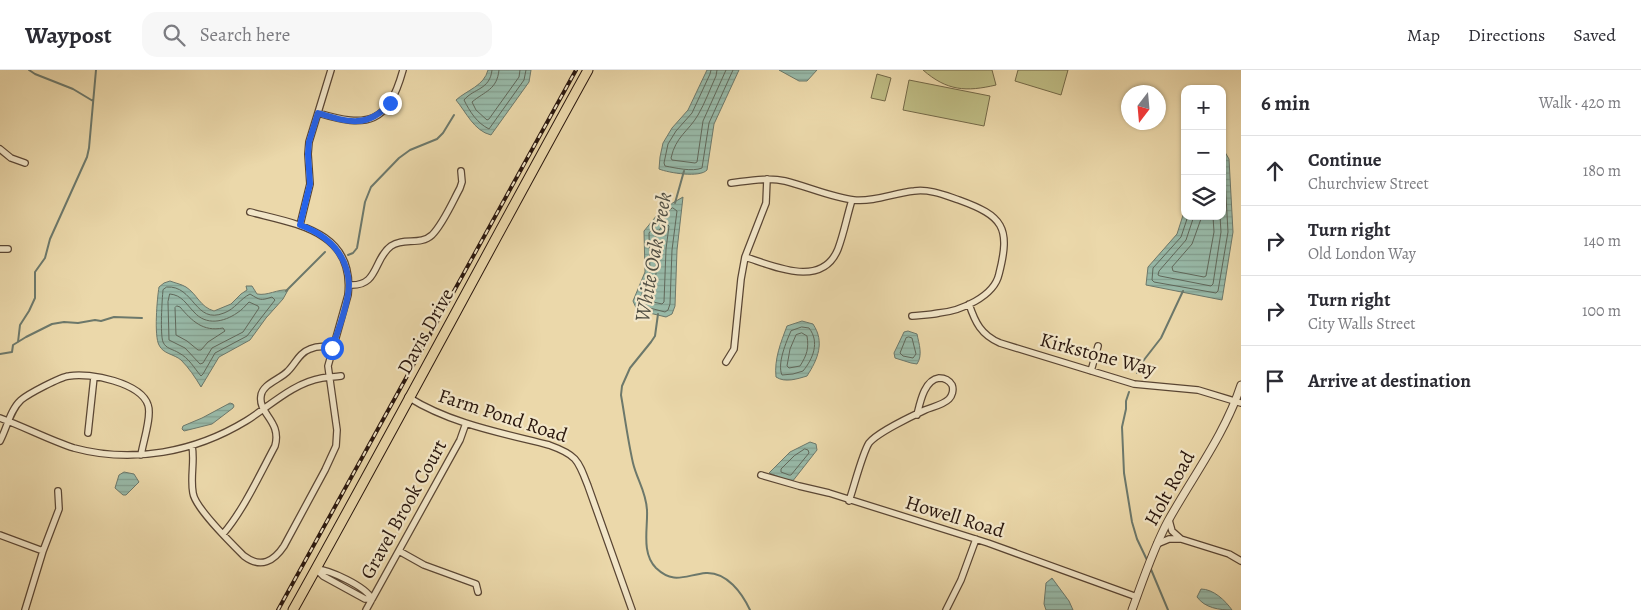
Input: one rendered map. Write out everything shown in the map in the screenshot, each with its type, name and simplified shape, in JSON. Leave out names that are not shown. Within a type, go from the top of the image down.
[{"type":"main road","name":"Davis Drive","points":[[293,610],[346,517],[408,397],[588,70]]},
{"type":"street","points":[[300,225],[310,184],[309,142],[330,70]]},
{"type":"street","points":[[318,113],[352,122],[374,117],[382,112],[390,103],[403,70]]},
{"type":"street","points":[[0,149],[11,158],[25,163]]},
{"type":"street","points":[[349,285],[358,286],[367,281],[376,270],[386,251],[392,245],[403,242],[422,241],[432,235],[438,228],[460,188],[462,182],[461,171]]},
{"type":"street","points":[[726,362],[734,348],[745,257],[766,202],[767,180]]},
{"type":"street","points":[[731,183],[784,180],[852,200],[876,199],[914,191],[930,191],[980,208],[990,214],[999,223],[1003,232],[1004,246],[1000,272],[995,286],[989,293],[969,304],[940,313],[912,316]]},
{"type":"street","points":[[745,257],[802,273],[821,268],[834,257],[838,249],[852,200]]},
{"type":"street","points":[[192,446],[194,455],[193,496],[202,512],[244,556],[252,561],[262,563],[276,557],[280,551],[334,453],[337,430],[328,366],[349,285],[344,264],[336,248],[315,230],[250,212]]},
{"type":"street","points":[[0,249],[8,248]]},
{"type":"street","name":"Kirkstone Way","points":[[969,304],[980,329],[994,341],[1140,385],[1198,390],[1238,402]]},
{"type":"street","points":[[223,534],[232,524],[277,439],[276,431],[264,409],[260,395],[264,389],[288,372],[302,353],[316,347],[325,346],[332,348]]},
{"type":"street","points":[[1091,371],[1098,346]]},
{"type":"street","points":[[0,441],[15,408],[22,399],[69,376],[108,378],[126,385],[144,397],[148,404],[150,414],[142,455]]},
{"type":"street","points":[[0,418],[74,447],[110,454],[142,455],[175,451],[208,441],[229,432],[296,387],[312,380],[341,376]]},
{"type":"street","points":[[88,433],[94,377]]},
{"type":"street","points":[[850,501],[869,444],[879,435],[948,400],[953,389],[949,381],[938,378],[930,382],[922,397],[916,415]]},
{"type":"street","name":"Holt Road","points":[[1132,610],[1168,520],[1238,402],[1241,385]]},
{"type":"street","name":"Farm Pond Road","points":[[408,397],[432,410],[466,423],[549,445],[570,454],[577,460],[632,610]]},
{"type":"street","name":"Gravel Brook Court","points":[[366,610],[460,440],[466,423]]},
{"type":"street","name":"Howell Road","points":[[761,475],[828,493],[976,539],[1137,597]]},
{"type":"street","points":[[25,610],[43,551],[59,509],[58,491]]},
{"type":"street","points":[[1168,520],[1172,531],[1181,539]]},
{"type":"street","points":[[0,535],[43,551]]},
{"type":"street","points":[[946,610],[961,580],[976,539]]},
{"type":"street","points":[[1157,544],[1168,539],[1181,539],[1229,554],[1241,562]]},
{"type":"street","points":[[399,550],[424,565],[476,584],[478,592]]},
{"type":"street","points":[[316,568],[326,569],[369,593],[372,599]]},
{"type":"shaded area","points":[[923,70],[992,70],[996,85],[975,89],[957,88],[940,82]]},
{"type":"shaded area","points":[[1018,70],[1068,70],[1061,95],[1015,81]]},
{"type":"shaded area","points":[[877,74],[891,78],[885,101],[871,98]]},
{"type":"shaded area","points":[[909,80],[990,96],[984,126],[903,110]]},
{"type":"water","points":[[488,70],[531,70],[529,82],[491,135],[480,130],[475,125],[456,100],[479,84]]},
{"type":"water","points":[[707,70],[739,70],[714,124],[707,170],[698,174],[691,174],[659,169],[663,143],[672,128],[688,110]]},
{"type":"water","points":[[779,70],[817,70],[807,81],[799,81]]},
{"type":"water","points":[[1226,154],[1229,159],[1233,232],[1222,300],[1146,285],[1148,267],[1177,234],[1181,220],[1226,220]]},
{"type":"water","points":[[683,197],[677,250],[675,306],[672,314],[666,317],[637,310],[633,301],[645,272],[644,231],[662,209]]},
{"type":"water","points":[[170,281],[186,287],[205,307],[214,311],[231,304],[247,290],[246,286],[252,286],[257,294],[288,290],[250,340],[219,357],[201,387],[184,363],[163,350],[157,340],[156,317],[159,287]]},
{"type":"water","points":[[802,321],[813,324],[817,331],[819,350],[817,357],[807,376],[791,380],[780,379],[776,377],[776,364],[787,326]]},
{"type":"water","points":[[908,331],[917,334],[920,353],[917,364],[895,358],[894,353],[904,332]]},
{"type":"water","points":[[230,403],[233,404],[233,408],[212,424],[184,431],[182,429],[183,426]]},
{"type":"water","points":[[810,442],[816,444],[817,450],[792,482],[769,473],[790,452]]},
{"type":"water","points":[[124,472],[134,474],[139,482],[126,495],[123,495],[115,488],[119,475]]},
{"type":"water","points":[[1052,578],[1069,601],[1073,610],[1046,610],[1044,604],[1046,583]]},
{"type":"water","points":[[1201,589],[1210,591],[1218,596],[1232,610],[1217,609],[1204,604],[1197,597]]},
{"type":"waterway","points":[[29,70],[73,89],[93,101]]},
{"type":"waterway","points":[[18,342],[20,325],[35,298],[35,272],[45,258],[50,239],[87,157],[96,70]]},
{"type":"waterway","points":[[348,255],[357,248],[365,202],[371,187],[399,158],[410,150],[437,139],[454,115]]},
{"type":"waterway","name":"White Oak Creek","points":[[675,203],[684,171]]},
{"type":"waterway","points":[[286,291],[325,252]]},
{"type":"waterway","points":[[1137,373],[1140,365],[1161,338],[1183,291]]},
{"type":"waterway","name":"White Oak Creek","points":[[658,314],[655,336],[630,368],[622,386],[621,395],[633,463],[646,503],[648,555],[656,568],[674,578],[706,573],[721,576],[733,585],[743,597],[750,610]]},
{"type":"waterway","points":[[0,354],[12,352],[13,345],[52,324],[101,321],[114,317],[142,318]]},
{"type":"waterway","points":[[1129,392],[1122,427],[1124,473],[1132,522],[1137,539],[1147,560]]},
{"type":"waterway","points":[[1150,567],[1168,610]]},
{"type":"railway","points":[[278,610],[576,70]]},
{"type":"route","points":[[332,348],[346,302],[349,285],[347,272],[336,248],[315,230],[300,225],[310,184],[309,142],[318,113],[352,122],[374,117],[382,112],[390,103]]}]
